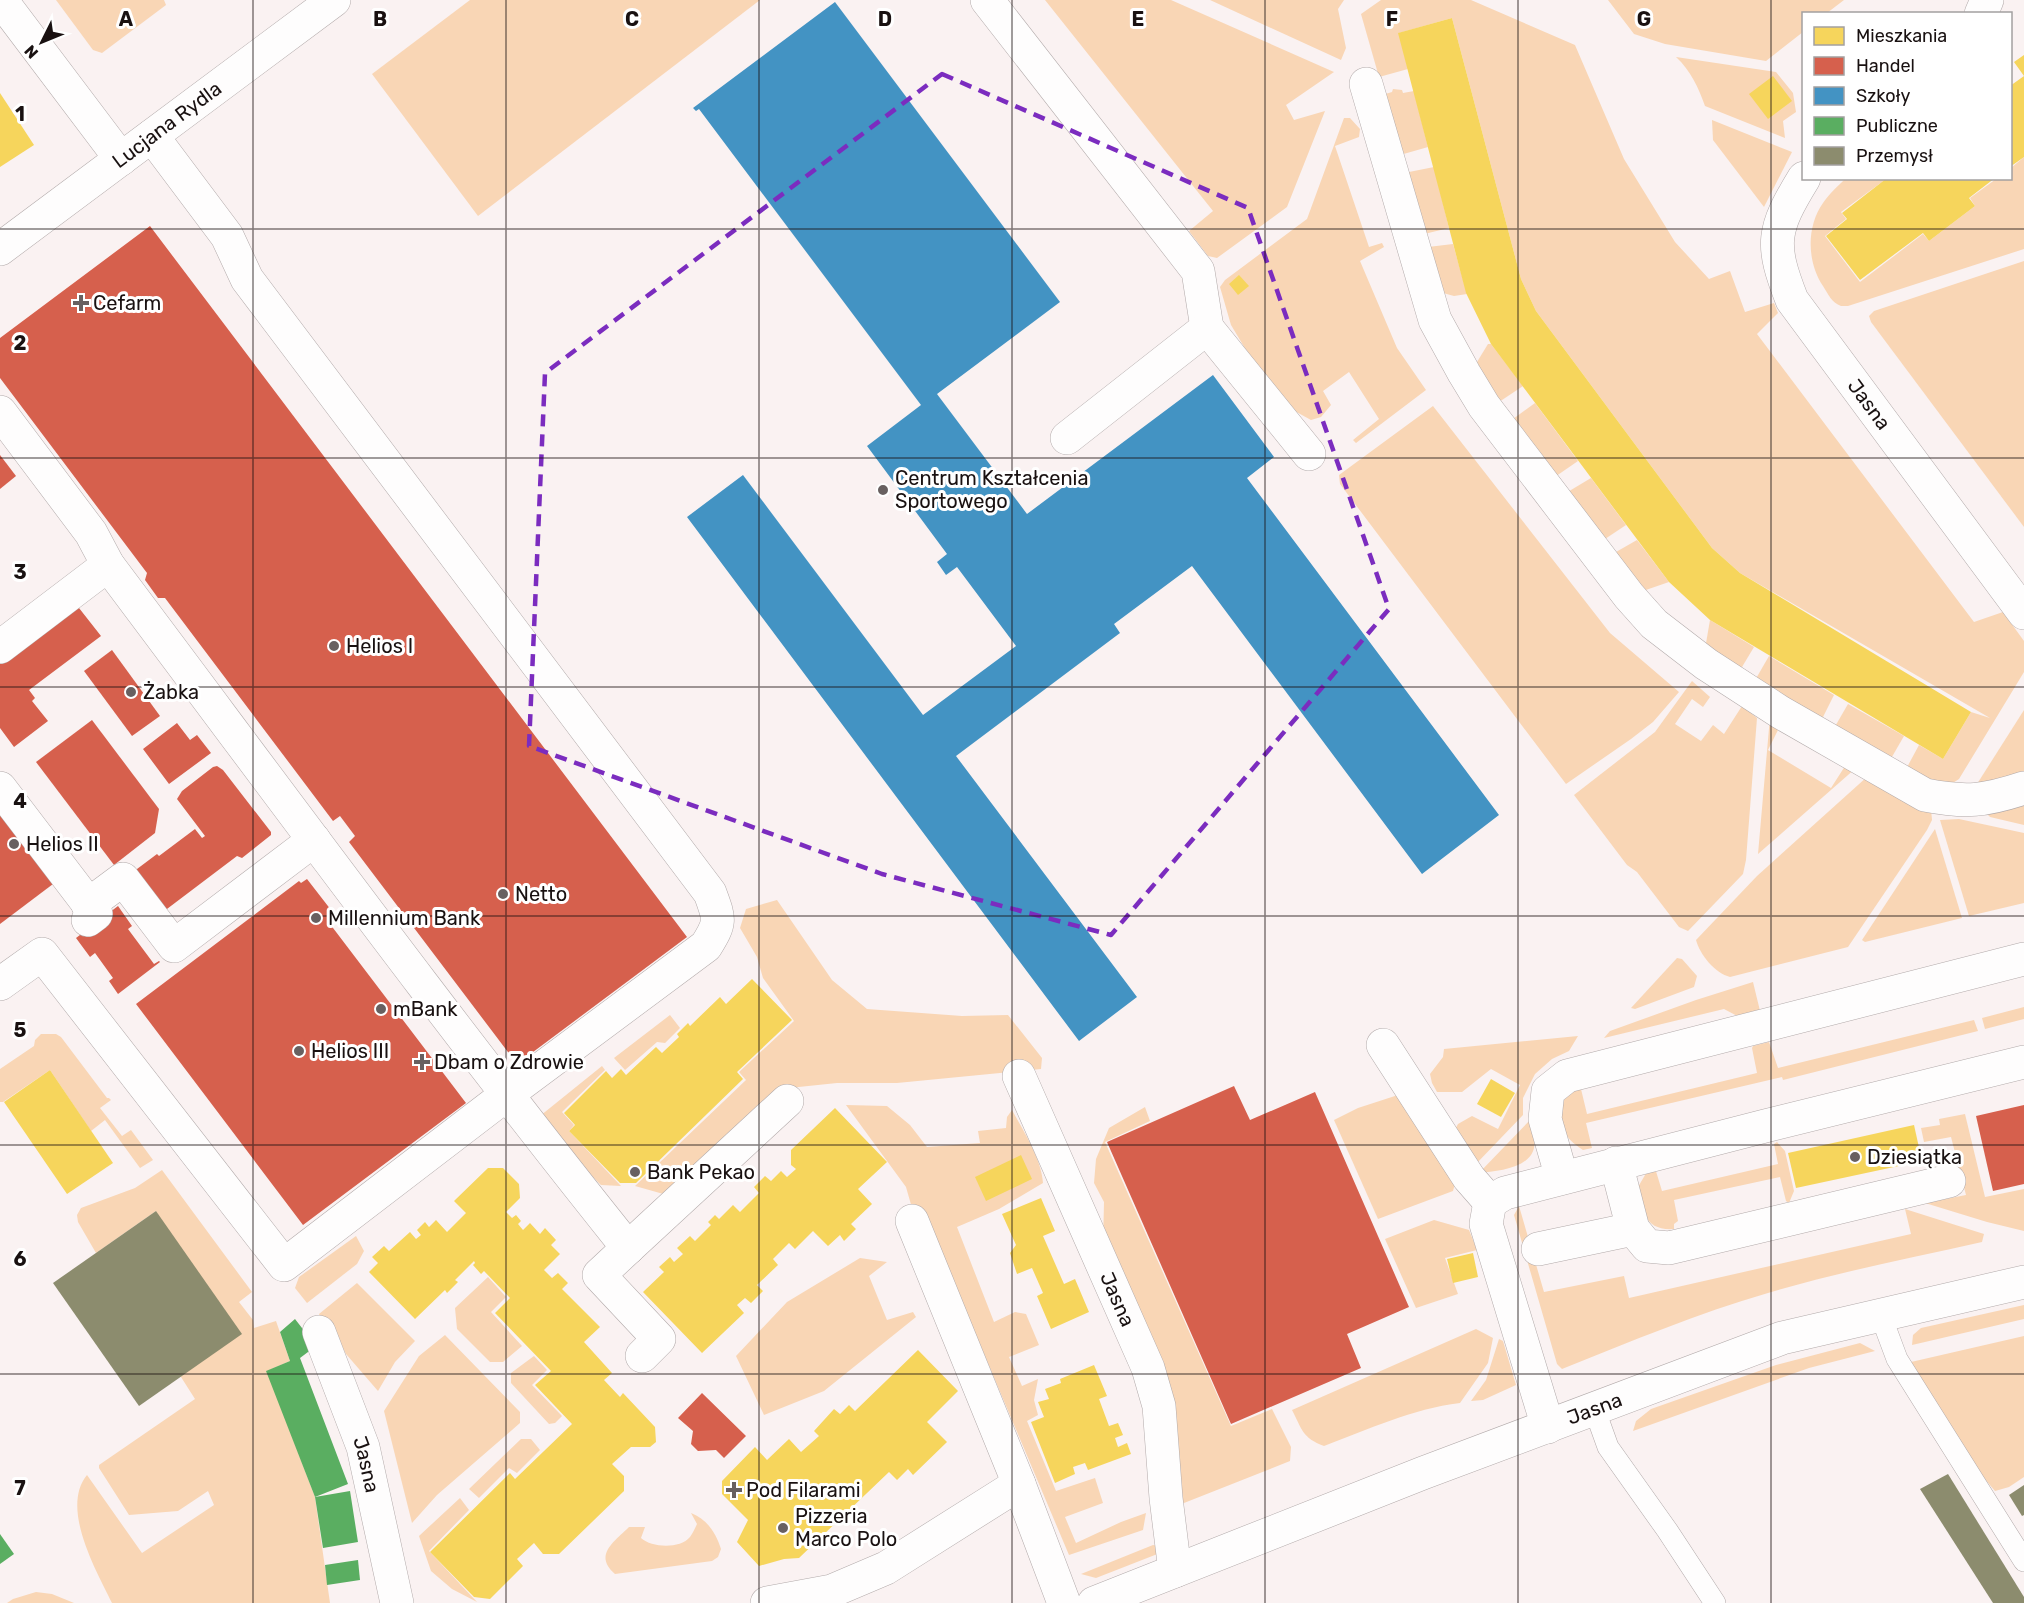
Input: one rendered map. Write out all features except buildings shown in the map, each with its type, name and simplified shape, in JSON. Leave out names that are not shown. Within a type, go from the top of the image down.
[{"type":"street","points":[[1,0],[121,159]]},
{"type":"street","name":"Lucjana Rydla","points":[[0,249],[334,0]]},
{"type":"street","points":[[987,0],[1198,271],[1208,328],[1309,454]]},
{"type":"street","points":[[1366,84],[1435,320],[1449,347],[1484,406],[1629,596],[1654,624],[1707,664],[1780,712],[1925,795],[1948,800],[1969,801],[1991,798],[2024,788]]},
{"type":"street","points":[[0,984],[42,954],[284,1265],[706,946],[717,929],[718,915],[710,894],[247,279],[227,236],[152,136]]},
{"type":"street","name":"Jasna","points":[[1803,180],[1783,216],[1776,249],[1780,270],[1792,300],[2024,613]]},
{"type":"street","points":[[1067,438],[1208,328]]},
{"type":"street","points":[[0,412],[91,533],[108,565],[314,840],[506,1095],[628,1248]]},
{"type":"street","points":[[0,647],[108,565]]},
{"type":"street","points":[[0,788],[88,913],[123,879],[174,946],[314,840]]},
{"type":"street","points":[[1562,1178],[1545,1119],[1548,1091],[1567,1076],[2024,959]]},
{"type":"street","points":[[1383,1046],[1469,1178],[1490,1202]]},
{"type":"street","points":[[1548,1427],[1486,1224],[1490,1202],[1505,1193],[1616,1163],[2024,1062]]},
{"type":"street","name":"Jasna","points":[[1019,1076],[1148,1368],[1159,1406],[1166,1498],[1175,1571]]},
{"type":"street","points":[[642,1356],[659,1339],[600,1275],[787,1101]]},
{"type":"street","points":[[1616,1163],[1633,1229],[1647,1246],[1669,1248],[1949,1181]]},
{"type":"street","points":[[912,1221],[1019,1484],[1064,1603]]},
{"type":"street","points":[[1538,1249],[1633,1229]]},
{"type":"street","name":"Jasna","points":[[1094,1603],[1423,1473],[1782,1338],[2024,1282]]},
{"type":"street","name":"Jasna","points":[[319,1332],[363,1447],[397,1603]]},
{"type":"street","points":[[767,1603],[832,1591],[886,1568],[1019,1484]]},
{"type":"lane","points":[[1881,1316],[1897,1359],[2017,1535],[2024,1561]]},
{"type":"lane","points":[[1594,1408],[1608,1447],[1715,1603]]},
{"type":"highlighted area","points":[[942,74],[1248,208],[1389,609],[1111,935],[882,874],[529,746],[545,373]]},
{"type":"shaded area","points":[[56,0],[164,0],[166,5],[102,53],[93,50]]},
{"type":"shaded area","points":[[470,0],[760,0],[478,216],[372,74]]},
{"type":"shaded area","points":[[1045,0],[1171,0],[1334,72],[1286,105],[1294,120],[1325,111],[1287,207],[1217,258],[1208,256],[1189,231],[1213,211]]},
{"type":"shaded area","points":[[1210,0],[1344,0],[1338,9],[1346,48],[1341,60]]},
{"type":"shaded area","points":[[1381,0],[1471,0],[1575,45],[1624,159],[1675,242],[1709,279],[1730,271],[1745,312],[1774,303],[1778,313],[1757,334],[1974,622],[2003,612],[2024,641],[2024,672],[1959,779],[1942,790],[1905,771],[1919,745],[1943,759],[1971,712],[1990,718],[1740,573],[1712,548],[1536,311],[1521,279],[1452,18],[1399,33],[1408,69],[1379,77],[1361,14]]},
{"type":"shaded area","points":[[1608,0],[1844,0],[1828,12],[1802,12],[1802,33],[1766,61],[1665,44],[1634,34]]},
{"type":"shaded area","points":[[1676,57],[1776,72],[1793,93],[1796,112],[1783,121],[1785,138],[1705,106],[1694,80]]},
{"type":"shaded area","points":[[1393,89],[1402,90],[1403,93],[1414,91],[1428,147],[1400,155],[1382,95],[1392,92]]},
{"type":"shaded area","points":[[1344,118],[1350,118],[1360,129],[1359,137],[1335,146],[1369,247],[1382,243],[1384,247],[1360,261],[1397,348],[1426,390],[1356,443],[1353,440],[1379,419],[1349,372],[1323,391],[1331,405],[1321,417],[1311,420],[1291,409],[1246,350],[1231,325],[1220,287],[1225,280],[1307,219]]},
{"type":"shaded area","points":[[1712,120],[1792,152],[1764,207],[1713,140]]},
{"type":"shaded area","points":[[2024,157],[2024,249],[1848,306],[1838,305],[1830,298],[1818,277],[1811,256],[1811,233],[1817,212],[1844,180],[1885,180],[1841,212],[1846,219],[1825,236],[1860,282],[1923,234],[1929,241],[1975,206],[1970,198],[1995,180],[2012,180],[2012,167]]},
{"type":"shaded area","points":[[1434,167],[1449,228],[1420,235],[1404,173]]},
{"type":"shaded area","points":[[1453,244],[1467,294],[1454,296],[1443,293],[1428,247]]},
{"type":"shaded area","points":[[2024,261],[2024,527],[1871,322],[1869,316],[1874,311]]},
{"type":"shaded area","points":[[1488,344],[1491,344],[1523,386],[1493,406],[1475,370]]},
{"type":"shaded area","points":[[1535,403],[1578,461],[1549,481],[1506,424]]},
{"type":"shaded area","points":[[1433,406],[1610,633],[1679,692],[1653,722],[1566,784],[1340,484],[1339,475]]},
{"type":"shaded area","points":[[1591,478],[1626,525],[1599,543],[1561,496]]},
{"type":"shaded area","points":[[1637,540],[1669,582],[1640,592],[1609,556]]},
{"type":"shaded area","points":[[1710,620],[1754,647],[1739,672],[1705,649]]},
{"type":"shaded area","points":[[1769,656],[1834,695],[1821,721],[1754,682]]},
{"type":"shaded area","points":[[1692,681],[1710,697],[1703,707],[1692,699],[1675,724],[1701,741],[1713,725],[1724,734],[1742,706],[1757,718],[1743,874],[1688,931],[1679,927],[1637,872],[1627,865],[1574,795],[1655,732]]},
{"type":"shaded area","points":[[1848,704],[1904,736],[1889,762],[1833,730]]},
{"type":"shaded area","points":[[2024,710],[2024,774],[1977,784]]},
{"type":"shaded area","points":[[1770,717],[1781,724],[1768,750],[1831,788],[1847,763],[1856,768],[1758,854]]},
{"type":"shaded area","points":[[1868,776],[1931,809],[1932,820],[1848,947],[1730,977],[1719,972],[1705,957],[1696,940],[1757,876]]},
{"type":"shaded area","points":[[2024,798],[2024,825],[1990,817],[1984,811]]},
{"type":"shaded area","points":[[1959,819],[2024,833],[2024,903],[1969,916],[1940,820]]},
{"type":"shaded area","points":[[1935,829],[1962,918],[1865,942],[1862,940]]},
{"type":"shaded area","points":[[777,900],[832,980],[867,1009],[962,1016],[1008,1015],[1042,1058],[1041,1069],[897,1083],[837,1083],[789,1088],[674,1197],[635,1186],[746,1080],[739,1072],[794,1021],[763,978],[757,957],[740,928],[746,909]]},
{"type":"shaded area","points":[[1677,958],[1682,959],[1697,976],[1694,987],[1635,1009],[1631,1008]]},
{"type":"shaded area","points":[[1753,982],[1761,1015],[1741,1018],[1724,1009],[1604,1038],[1610,1031]]},
{"type":"shaded area","points":[[2024,1007],[2024,1019],[1985,1029],[1982,1018]]},
{"type":"shaded area","points":[[670,1015],[680,1028],[665,1043],[657,1042],[625,1070],[614,1058]]},
{"type":"shaded area","points":[[1974,1020],[1978,1031],[1783,1080],[1782,1077],[1586,1123],[1592,1148],[1583,1150],[1576,1145],[1568,1137],[1563,1127],[1560,1107],[1573,1091],[1581,1089],[1587,1114],[1757,1073],[1752,1048],[1769,1042],[1778,1068]]},
{"type":"shaded area","points":[[41,1034],[56,1034],[61,1037],[107,1098],[111,1100],[100,1108],[122,1136],[131,1130],[153,1160],[140,1168],[105,1120],[91,1131],[50,1070],[0,1102],[0,1069],[34,1046],[35,1040]]},
{"type":"shaded area","points":[[1578,1036],[1569,1051],[1552,1059],[1535,1074],[1523,1098],[1523,1115],[1476,1164],[1452,1135],[1458,1124],[1472,1116],[1498,1129],[1520,1085],[1491,1069],[1462,1092],[1437,1092],[1430,1074],[1443,1057],[1444,1049]]},
{"type":"shaded area","points":[[602,1066],[605,1070],[562,1112],[574,1125],[569,1131],[621,1186],[601,1185],[556,1141],[540,1116]]},
{"type":"shaded area","points":[[1398,1095],[1456,1180],[1453,1191],[1378,1219],[1334,1120],[1358,1108]]},
{"type":"shaded area","points":[[846,1105],[887,1106],[910,1125],[927,1147],[980,1143],[978,1131],[1006,1128],[1007,1117],[1012,1110],[1036,1155],[1043,1183],[999,1209],[957,1227],[994,1322],[1015,1312],[1026,1314],[1039,1345],[1009,1357],[1022,1386],[1038,1379],[1034,1400],[1038,1415],[1027,1421],[1056,1491],[1095,1478],[1103,1503],[1065,1517],[1076,1543],[1146,1513],[1143,1530],[1069,1555],[935,1238],[914,1215],[906,1187]]},
{"type":"shaded area","points":[[1145,1107],[1150,1121],[1105,1142],[1231,1426],[1272,1409],[1291,1447],[1290,1461],[1184,1503],[1181,1503],[1103,1245],[1104,1202],[1094,1183],[1096,1159],[1109,1128]]},
{"type":"shaded area","points":[[1965,1114],[1985,1197],[2024,1189],[2024,1231],[1925,1203],[1966,1195],[1951,1137],[1924,1142],[1921,1128],[1940,1125],[1939,1119]]},
{"type":"shaded area","points":[[1531,1119],[1535,1145],[1531,1155],[1519,1165],[1511,1168],[1479,1173]]},
{"type":"shaded area","points":[[1777,1142],[1785,1151],[1794,1191],[1789,1203],[1786,1201],[1780,1177],[1674,1200],[1678,1221],[1674,1224],[1674,1229],[1656,1227],[1646,1217],[1638,1187],[1648,1170],[1655,1168],[1662,1191],[1778,1164],[1774,1144]]},
{"type":"shaded area","points":[[162,1170],[252,1292],[239,1302],[253,1320],[254,1328],[276,1321],[290,1361],[267,1371],[315,1497],[330,1603],[112,1603],[83,1539],[77,1504],[80,1489],[87,1475],[142,1553],[214,1505],[208,1491],[178,1511],[129,1515],[99,1468],[99,1465],[195,1399],[181,1377],[156,1211],[96,1253],[78,1222],[77,1215],[81,1208],[135,1188]]},
{"type":"shaded area","points":[[1519,1206],[1544,1292],[1624,1276],[1629,1298],[1911,1234],[1905,1209],[1984,1234],[1982,1242],[1794,1285],[1742,1301],[1664,1328],[1562,1369],[1557,1364],[1514,1215]]},
{"type":"shaded area","points":[[1434,1220],[1469,1230],[1477,1250],[1445,1258],[1458,1294],[1416,1308],[1385,1239]]},
{"type":"shaded area","points":[[356,1236],[364,1251],[357,1264],[307,1303],[295,1288],[299,1277]]},
{"type":"shaded area","points":[[860,1258],[887,1262],[869,1276],[887,1320],[913,1312],[916,1317],[824,1391],[764,1415],[736,1356],[787,1302]]},
{"type":"shaded area","points":[[488,1277],[506,1297],[491,1312],[522,1346],[503,1362],[490,1362],[457,1329],[455,1308]]},
{"type":"shaded area","points":[[357,1283],[415,1341],[395,1362],[378,1391],[346,1354],[330,1323],[321,1322],[319,1314]]},
{"type":"shaded area","points":[[2024,1305],[2024,1319],[1912,1345],[1913,1335],[1921,1328]]},
{"type":"shaded area","points":[[1476,1329],[1493,1338],[1488,1363],[1460,1403],[1408,1415],[1324,1446],[1311,1440],[1301,1428],[1292,1410]]},
{"type":"shaded area","points":[[445,1335],[520,1412],[520,1423],[437,1495],[412,1523],[384,1411],[419,1356]]},
{"type":"shaded area","points":[[2024,1336],[2024,1477],[2009,1487],[1995,1491],[1966,1457],[1911,1362]]},
{"type":"shaded area","points":[[1499,1339],[1503,1341],[1516,1385],[1483,1400],[1471,1401],[1486,1380]]},
{"type":"shaded area","points":[[1860,1343],[1875,1351],[1809,1368],[1633,1431],[1636,1421],[1651,1409],[1776,1365]]},
{"type":"shaded area","points":[[534,1356],[547,1370],[532,1385],[562,1416],[555,1423],[549,1424],[511,1383],[511,1373]]},
{"type":"shaded area","points":[[521,1439],[531,1439],[540,1450],[517,1473],[509,1468],[479,1498],[469,1489]]},
{"type":"shaded area","points":[[460,1498],[469,1510],[429,1551],[477,1602],[452,1589],[431,1571],[419,1536]]},
{"type":"shaded area","points":[[691,1513],[706,1523],[714,1532],[719,1543],[721,1549],[718,1557],[712,1561],[615,1574],[609,1567],[606,1561],[608,1549],[629,1527],[645,1527],[641,1538],[652,1544],[666,1546],[680,1544],[690,1537],[697,1524]]},
{"type":"shaded area","points":[[1153,1545],[1162,1547],[1160,1553],[1096,1578],[1081,1574]]},
{"type":"shaded area","points":[[36,1592],[52,1594],[74,1603],[7,1603]]},
{"type":"place","name":"Cefarm","points":[[81,303]]},
{"type":"place","name":"Centrum Kształcenia Sportowego","points":[[883,490]]},
{"type":"place","name":"Helios I","points":[[334,646]]},
{"type":"place","name":"Żabka","points":[[131,692]]},
{"type":"place","name":"Helios II","points":[[14,844]]},
{"type":"place","name":"Netto","points":[[503,894]]},
{"type":"place","name":"Millennium Bank","points":[[316,918]]},
{"type":"place","name":"mBank","points":[[381,1009]]},
{"type":"place","name":"Helios III","points":[[299,1051]]},
{"type":"place","name":"Dbam o Zdrowie","points":[[422,1062]]},
{"type":"place","name":"Dziesiątka","points":[[1855,1157]]},
{"type":"place","name":"Bank Pekao","points":[[635,1172]]},
{"type":"place","name":"Pod Filarami","points":[[734,1490]]},
{"type":"place","name":"Pizzeria Marco Polo","points":[[783,1528]]}]
